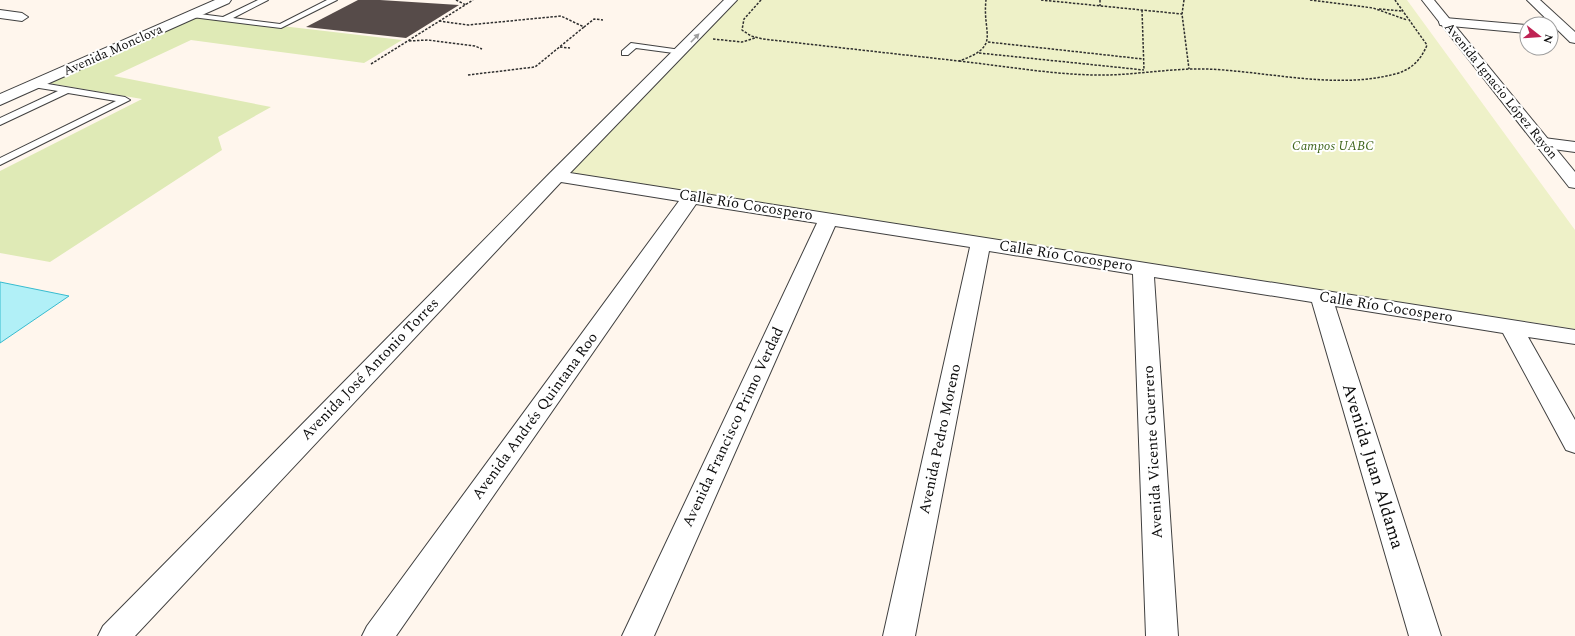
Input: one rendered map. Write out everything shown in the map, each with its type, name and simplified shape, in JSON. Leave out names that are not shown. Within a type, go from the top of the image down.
[{"type":"street","name":"Avenida Monclova","points":[[0,100],[225,0]]},
{"type":"street","name":"Avenida José Antonio Torres","points":[[114,636],[556,176],[628,105],[717,0]]},
{"type":"street","name":"Avenida José Antonio Torres","points":[[670,55],[731,0]]},
{"type":"street","name":"Avenida Ignacio López Rayón","points":[[1428,0],[1575,183]]},
{"type":"street","points":[[1533,0],[1573,35]]},
{"type":"street","points":[[0,14],[22,18]]},
{"type":"street","points":[[1445,22],[1519,28]]},
{"type":"street","points":[[1559,32],[1573,35]]},
{"type":"street","points":[[1544,143],[1575,147]]},
{"type":"street","name":"Calle Río Cocospero","points":[[556,176],[692,196],[1575,337]]},
{"type":"street","name":"Avenida Andrés Quintana Roo","points":[[378,636],[692,196]]},
{"type":"street","name":"Avenida Francisco Primo Verdad","points":[[638,636],[829,218]]},
{"type":"street","name":"Avenida Pedro Moreno","points":[[899,636],[981,242]]},
{"type":"street","name":"Avenida Vicente Guerrero","points":[[1144,268],[1162,636]]},
{"type":"street","name":"Avenida Juan Aldama","points":[[1321,296],[1425,636]]},
{"type":"street","points":[[1511,327],[1575,443]]},
{"type":"lane","points":[[223,19],[264,0]]},
{"type":"lane","points":[[192,15],[281,26],[333,0]]},
{"type":"lane","points":[[634,45],[670,55],[625,53],[634,45]]},
{"type":"lane","points":[[0,162],[125,100],[36,84]]},
{"type":"lane","points":[[0,122],[68,90]]},
{"type":"path","points":[[456,0],[466,5]]},
{"type":"path","points":[[371,64],[473,0]]},
{"type":"path","points":[[756,38],[742,30],[744,19],[761,0]]},
{"type":"path","points":[[959,61],[978,53],[988,42],[988,28],[984,9],[986,0]]},
{"type":"path","points":[[1041,0],[1068,1],[1100,6],[1182,14]]},
{"type":"path","points":[[1100,0],[1100,6]]},
{"type":"path","points":[[1184,0],[1182,14],[1189,69]]},
{"type":"path","points":[[1310,0],[1403,11]]},
{"type":"path","points":[[708,39],[742,42],[756,38],[1076,74],[1124,75],[1161,70],[1189,69],[1314,79],[1361,79],[1388,76],[1415,66],[1424,56],[1427,45],[1395,0]]},
{"type":"path","points":[[1373,8],[1409,20]]},
{"type":"path","points":[[1142,10],[1144,73]]},
{"type":"path","points":[[439,21],[468,25],[561,16],[584,27]]},
{"type":"path","points":[[468,75],[535,67],[594,19],[603,20]]},
{"type":"path","points":[[408,40],[428,40],[467,45],[482,49]]},
{"type":"path","points":[[988,42],[1143,59]]},
{"type":"path","points":[[560,47],[570,48]]},
{"type":"path","points":[[978,53],[1144,70]]},
{"type":"green space","name":"Campos UABC","points":[[733,0],[1407,0],[1575,230],[1575,329],[568,173]]},
{"type":"green space","points":[[197,16],[402,40],[364,63],[191,40],[114,76],[271,107],[218,137],[222,150],[50,262],[0,253],[0,171],[142,99],[48,83]]},
{"type":"water","points":[[0,282],[69,296],[0,343]]},
{"type":"building","points":[[358,0],[459,5],[406,38],[306,27]]}]
